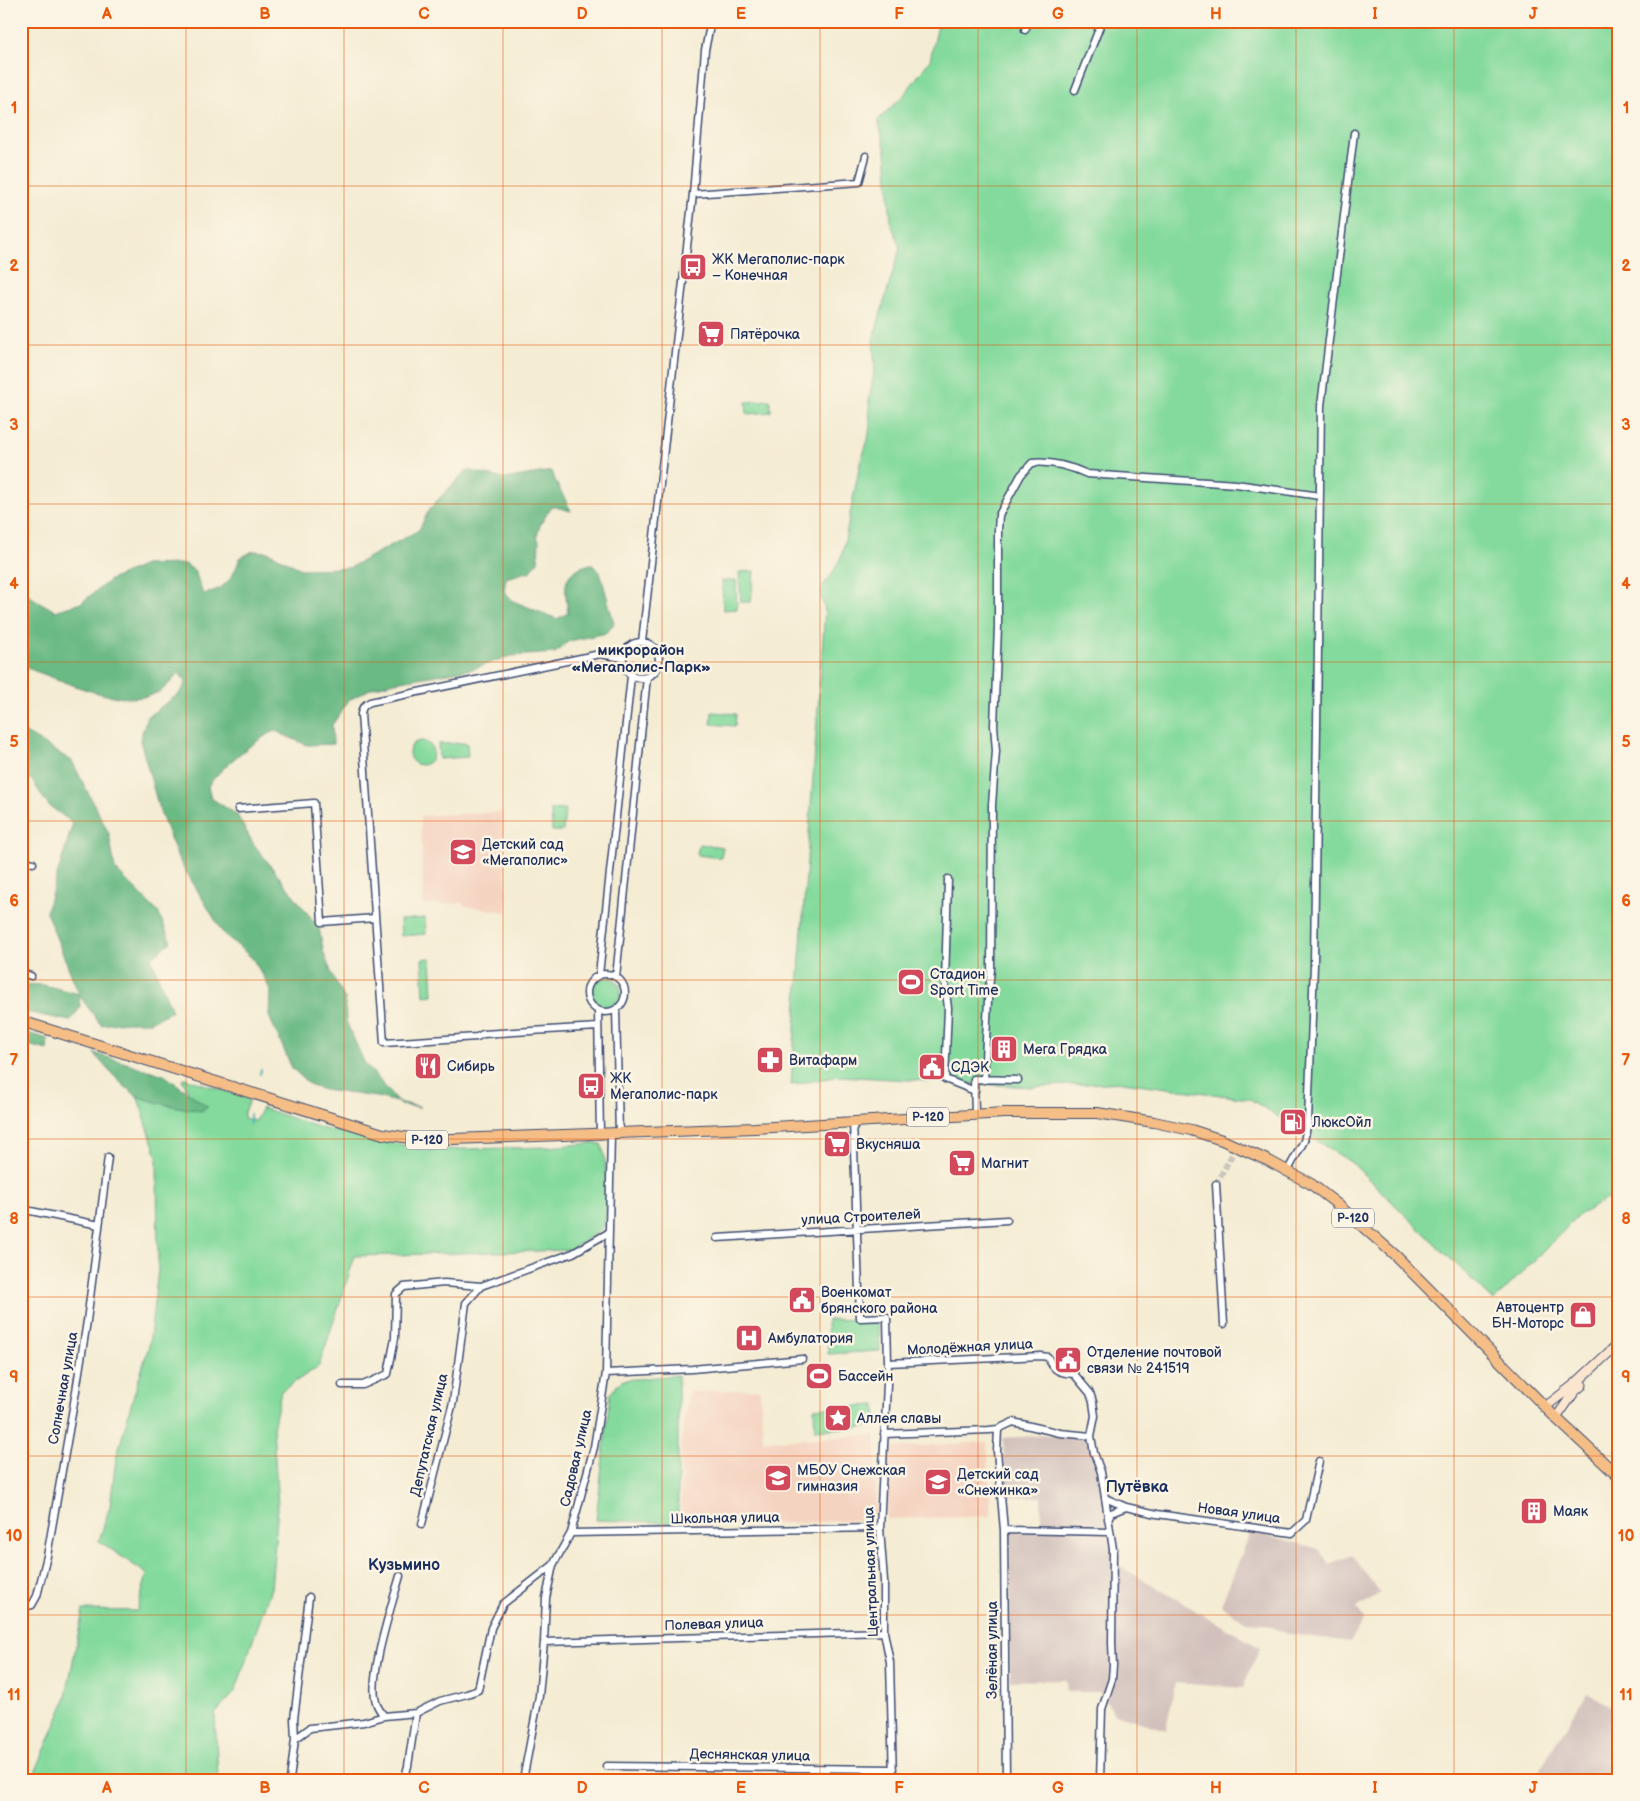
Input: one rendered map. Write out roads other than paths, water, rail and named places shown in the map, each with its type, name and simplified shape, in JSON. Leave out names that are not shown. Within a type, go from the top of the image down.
[{"type":"main road","name":"Р-120","points":[[21,1021],[383,1134],[424,1140],[755,1128],[975,1114],[1097,1113],[1191,1130],[1222,1140],[1288,1170],[1311,1184],[1337,1204],[1396,1256],[1556,1418],[1619,1477]]},
{"type":"main road","points":[[1545,1407],[1575,1384],[1619,1343]]},
{"type":"main road","points":[[1556,1418],[1575,1391],[1619,1350]]},
{"type":"street","points":[[642,642],[693,194],[705,50],[711,21]]},
{"type":"street","points":[[1025,30],[1029,21]]},
{"type":"street","points":[[1075,90],[1102,21]]},
{"type":"street","points":[[1288,1170],[1304,1141],[1308,1122],[1314,965],[1321,406],[1354,133]]},
{"type":"street","points":[[693,194],[859,182],[866,156]]},
{"type":"street","points":[[984,1080],[991,969],[992,805],[996,751],[994,725],[998,627],[998,530],[999,515],[1021,475],[1032,463],[1046,462],[1066,465],[1087,474],[1236,484],[1320,496]]},
{"type":"street","points":[[642,642],[651,646],[659,658],[655,672],[647,677],[636,678],[624,668],[623,658],[629,646],[642,642]]},
{"type":"street","points":[[598,1027],[483,1034],[477,1037],[384,1043],[361,709],[364,704],[370,702],[600,654],[623,658]]},
{"type":"street","points":[[599,975],[632,676]]},
{"type":"street","points":[[616,977],[647,677]]},
{"type":"street","points":[[238,808],[314,803],[322,922],[375,918]]},
{"type":"street","points":[[21,859],[33,863]]},
{"type":"street","points":[[948,879],[945,984],[948,1008],[945,1079],[974,1091]]},
{"type":"street","points":[[21,973],[31,976]]},
{"type":"street","points":[[605,974],[616,977],[624,987],[625,993],[620,1005],[616,1009],[607,1012],[592,1006],[586,992],[588,985],[599,975],[605,974]]},
{"type":"street","points":[[610,1134],[616,1009]]},
{"type":"street","points":[[598,1010],[598,1027],[610,1134]]},
{"type":"street","points":[[975,1114],[974,1079],[1018,1080]]},
{"type":"street","name":"Центральная улица","points":[[852,1122],[860,1318],[887,1317],[888,1363],[880,1528],[884,1581],[884,1632],[890,1662],[893,1780]]},
{"type":"street","name":"Садовая улица","points":[[524,1780],[539,1696],[546,1598],[553,1564],[571,1533],[594,1447],[606,1373],[610,1134]]},
{"type":"street","name":"Солнечная улица","points":[[22,1609],[32,1605],[37,1596],[47,1556],[87,1321],[108,1157]]},
{"type":"street","points":[[1216,1184],[1224,1324]]},
{"type":"street","points":[[21,1209],[99,1225]]},
{"type":"street","name":"улица Строителей","points":[[717,1238],[1007,1220]]},
{"type":"street","points":[[342,1385],[363,1385],[388,1374],[395,1338],[396,1294],[404,1287],[444,1283],[481,1286],[573,1253],[608,1233]]},
{"type":"street","name":"Депутатская улица","points":[[422,1524],[453,1402],[466,1303],[481,1286]]},
{"type":"street","name":"Молодёжная улица","points":[[888,1363],[1048,1357],[1055,1370],[1074,1374],[1090,1393],[1096,1416],[1091,1436]]},
{"type":"street","points":[[606,1373],[684,1369],[802,1359]]},
{"type":"street","points":[[884,1434],[928,1434],[998,1429],[1013,1422],[1060,1433],[1091,1436],[1101,1472],[1113,1549],[1112,1679],[1102,1709],[1100,1780]]},
{"type":"street","name":"Зелёная улица","points":[[998,1429],[997,1451],[1004,1530],[1006,1780]]},
{"type":"street","name":"Новая улица","points":[[1105,1498],[1126,1507],[1157,1514],[1292,1533],[1306,1520],[1320,1461]]},
{"type":"street","points":[[1108,1519],[1111,1513],[1126,1507]]},
{"type":"street","name":"Школьная улица","points":[[571,1533],[880,1528]]},
{"type":"street","points":[[1004,1530],[1110,1532]]},
{"type":"street","points":[[295,1739],[310,1728],[364,1722],[384,1716],[416,1713],[440,1701],[478,1690],[492,1628],[503,1604],[553,1564]]},
{"type":"street","points":[[384,1716],[376,1702],[375,1686],[378,1660],[400,1576]]},
{"type":"street","points":[[290,1780],[295,1739],[294,1719],[309,1597]]},
{"type":"street","name":"Полевая улица","points":[[544,1642],[884,1632]]},
{"type":"street","points":[[404,1780],[416,1713]]},
{"type":"street","name":"Деснянская улица","points":[[606,1766],[893,1769]]},
{"type":"waterway","points":[[260,1074],[261,1070]]},
{"type":"waterway","points":[[250,1114],[250,1125]]},
{"type":"tunnel","points":[[1216,1184],[1237,1146]]},
{"type":"place","name":"ЖК Мегаполис-парк – Конечная","points":[[693,267]]},
{"type":"place","name":"Пятёрочка","points":[[711,334]]},
{"type":"place","name":"Детский сад «Мегаполис»","points":[[463,852]]},
{"type":"place","name":"Стадион Sport Time","points":[[911,982]]},
{"type":"place","name":"Мега Грядка","points":[[1004,1049]]},
{"type":"place","name":"Витафарм","points":[[770,1060]]},
{"type":"place","name":"Сибирь","points":[[428,1066]]},
{"type":"place","name":"СДЭК","points":[[932,1067]]},
{"type":"place","name":"ЖК Мегаполис-парк","points":[[591,1086]]},
{"type":"place","name":"ЛюксОйл","points":[[1293,1122]]},
{"type":"place","name":"Вкусняша","points":[[837,1144]]},
{"type":"place","name":"Магнит","points":[[962,1163]]},
{"type":"place","name":"Военкомат брянского района","points":[[802,1300]]},
{"type":"place","name":"Автоцентр БН-Моторс","points":[[1583,1315]]},
{"type":"place","name":"Амбулатория","points":[[749,1338]]},
{"type":"place","name":"Отделение почтовой связи № 241519","points":[[1068,1360]]},
{"type":"place","name":"Бассейн","points":[[819,1376]]},
{"type":"place","name":"Аллея славы","points":[[838,1418]]},
{"type":"place","name":"МБОУ Снежская гимназия","points":[[778,1478]]},
{"type":"place","name":"Детский сад «Снежинка»","points":[[938,1482]]},
{"type":"place","name":"Маяк","points":[[1534,1511]]},
{"type":"district","name":"микрорайон «Мегаполис-Парк»","points":[[641,658]]},
{"type":"district","name":"Путёвка","points":[[1137,1487]]},
{"type":"district","name":"Кузьмино","points":[[404,1565]]}]
